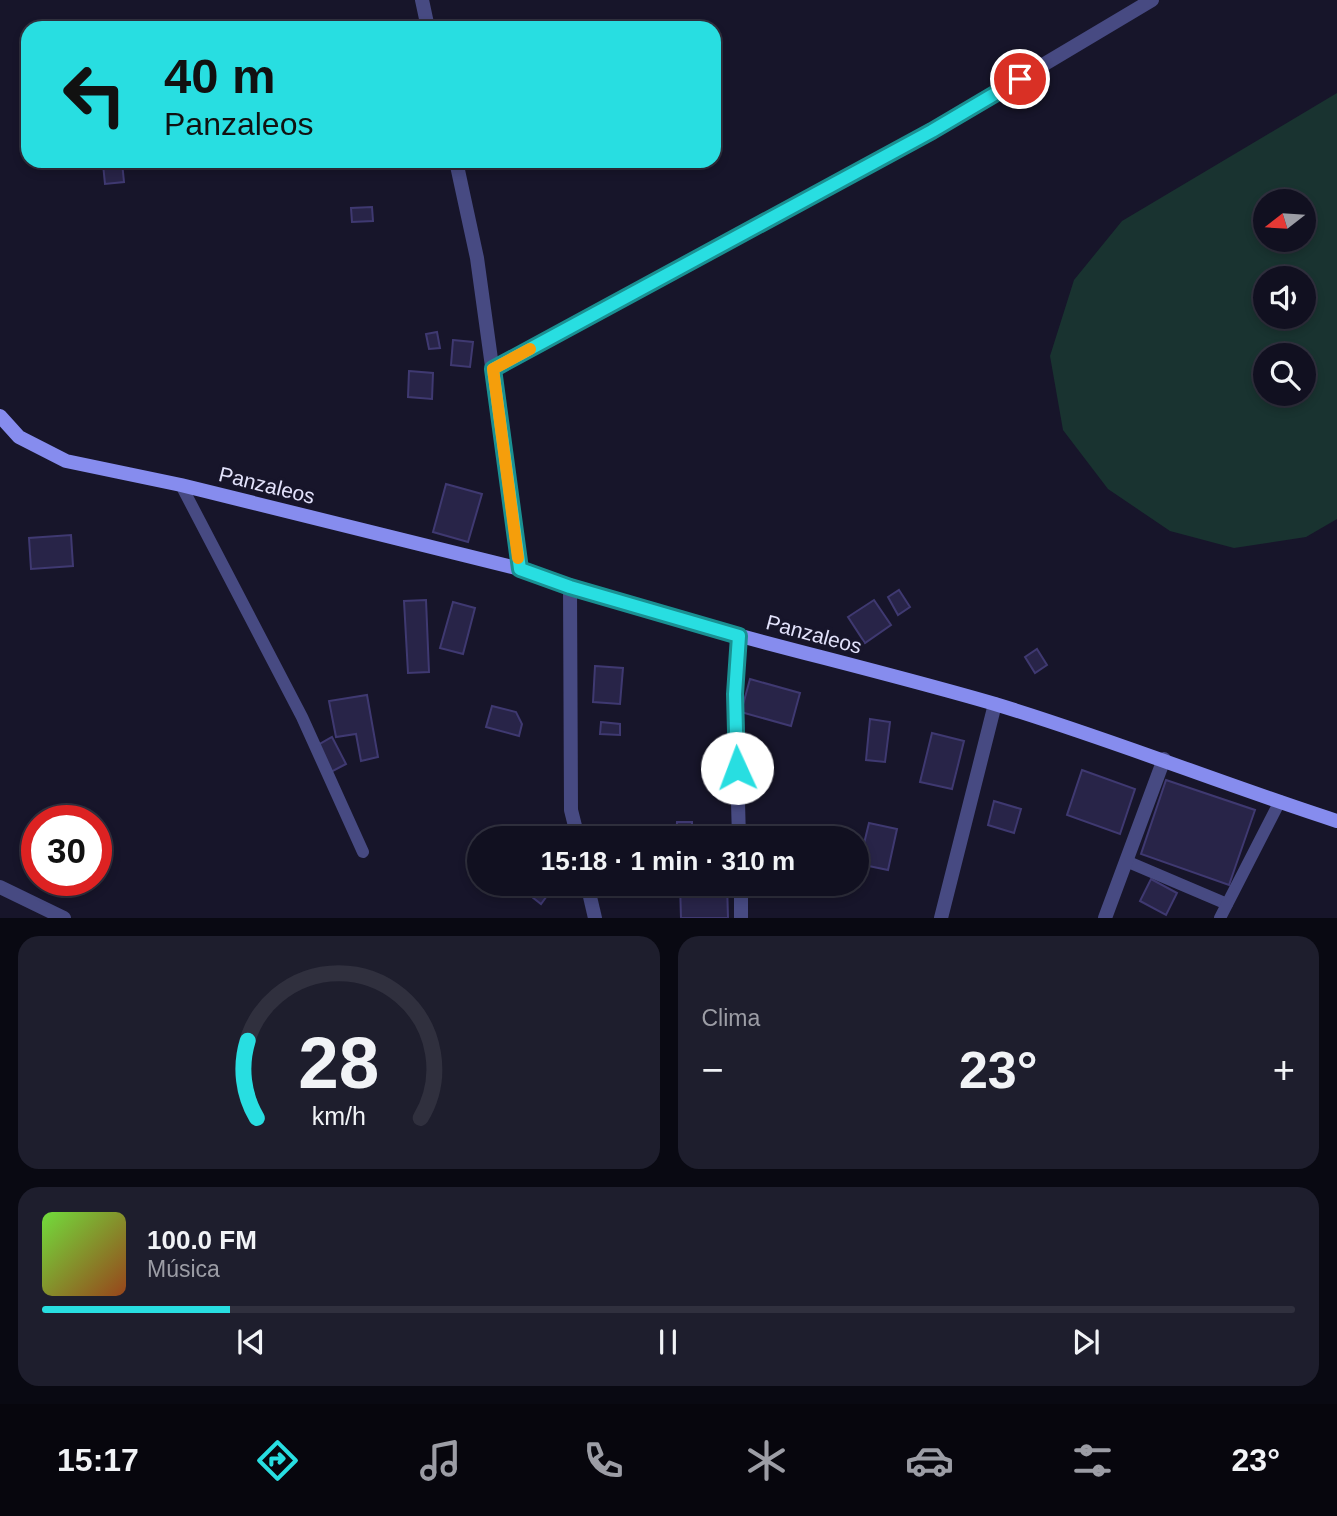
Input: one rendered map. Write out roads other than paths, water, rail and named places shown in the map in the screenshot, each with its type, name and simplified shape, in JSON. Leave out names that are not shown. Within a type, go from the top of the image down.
[{"type":"street","points":[[422,0],[426,21]]},
{"type":"street","points":[[493,369],[932,131],[1152,0]]},
{"type":"street","points":[[458,168],[477,258],[520,569]]},
{"type":"street","name":"Panzaleos","points":[[0,416],[19,437],[66,461],[181,485],[520,569],[570,587],[739,636],[995,704],[1164,759],[1337,821]]},
{"type":"street","points":[[570,587],[571,810],[575,826]]},
{"type":"street","points":[[739,636],[735,694],[739,826]]},
{"type":"street","points":[[941,918],[995,704]]},
{"type":"street","points":[[1105,918],[1164,759]]},
{"type":"street","points":[[0,887],[59,916]]},
{"type":"street","points":[[590,896],[595,918]]},
{"type":"street","points":[[741,896],[741,918]]},
{"type":"lane","points":[[181,485],[302,717],[363,852]]},
{"type":"lane","points":[[1220,918],[1280,801]]},
{"type":"lane","points":[[1126,861],[1227,904]]}]
